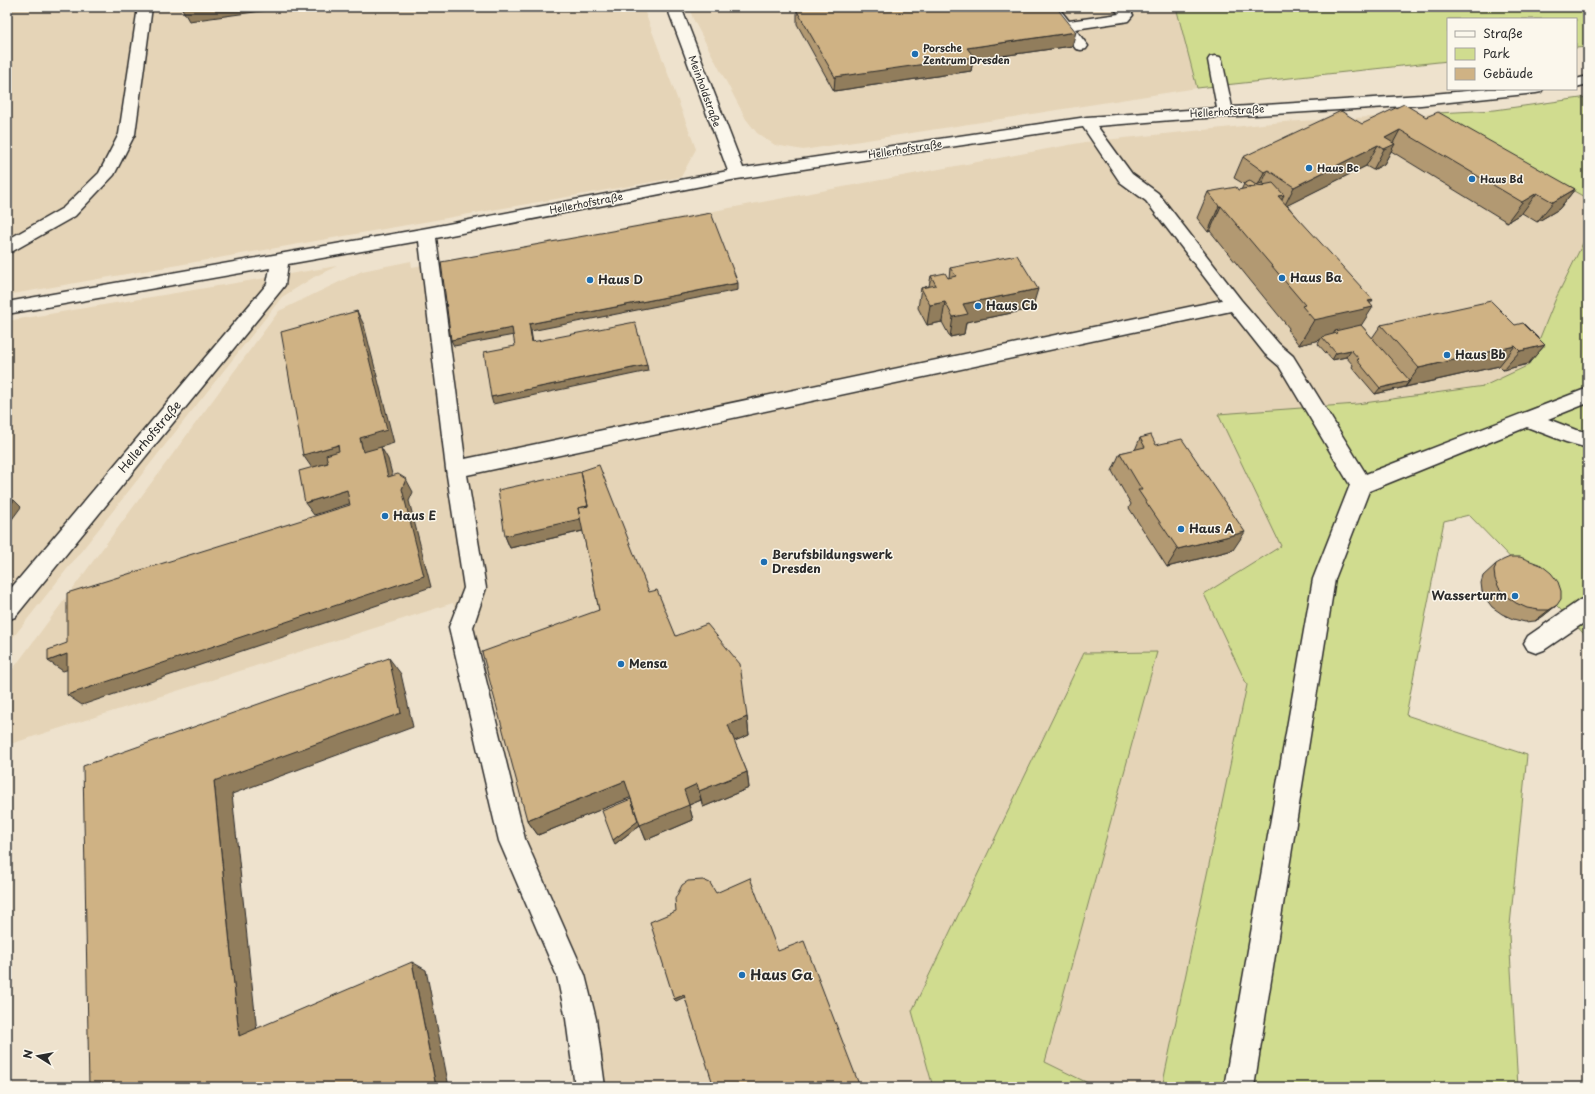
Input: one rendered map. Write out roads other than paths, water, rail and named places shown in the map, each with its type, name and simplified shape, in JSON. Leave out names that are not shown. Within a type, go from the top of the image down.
[{"type":"street","points":[[7,247],[70,212],[106,175],[127,134],[146,7]]},
{"type":"street","name":"Meinholdstraße","points":[[678,7],[737,174]]},
{"type":"street","points":[[1051,7],[1081,46]]},
{"type":"street","points":[[1066,26],[1123,18],[1126,15],[1120,7]]},
{"type":"street","points":[[1215,60],[1225,112]]},
{"type":"street","points":[[1577,83],[1588,80]]},
{"type":"street","name":"Hellerhofstraße","points":[[7,308],[427,234],[737,174],[1087,122],[1428,99],[1525,90]]},
{"type":"street","points":[[1087,122],[1126,178],[1152,197],[1235,304],[1272,349],[1286,362],[1361,484]]},
{"type":"street","points":[[427,234],[456,469],[475,588],[461,627],[512,841],[571,975],[580,1019],[590,1087]]},
{"type":"street","name":"Hellerhofstraße","points":[[7,610],[276,285],[280,259]]},
{"type":"street","points":[[456,469],[1235,304]]},
{"type":"street","points":[[1239,1087],[1324,579],[1361,484],[1588,396]]},
{"type":"street","points":[[1527,419],[1583,442]]},
{"type":"street","points":[[1536,643],[1588,607]]},
{"type":"place","name":"Porsche Zentrum Dresden","points":[[915,54]]},
{"type":"place","name":"Haus Bc","points":[[1309,168]]},
{"type":"place","name":"Haus Bd","points":[[1472,179]]},
{"type":"place","name":"Haus Ba","points":[[1282,278]]},
{"type":"place","name":"Haus D","points":[[590,280]]},
{"type":"place","name":"Haus Cb","points":[[978,306]]},
{"type":"place","name":"Haus Bb","points":[[1447,355]]},
{"type":"place","name":"Haus E","points":[[385,516]]},
{"type":"place","name":"Haus A","points":[[1181,529]]},
{"type":"place","name":"Berufsbildungswerk Dresden","points":[[764,562]]},
{"type":"place","name":"Wasserturm","points":[[1515,596]]},
{"type":"place","name":"Mensa","points":[[621,664]]},
{"type":"place","name":"Haus Ga","points":[[742,975]]}]
